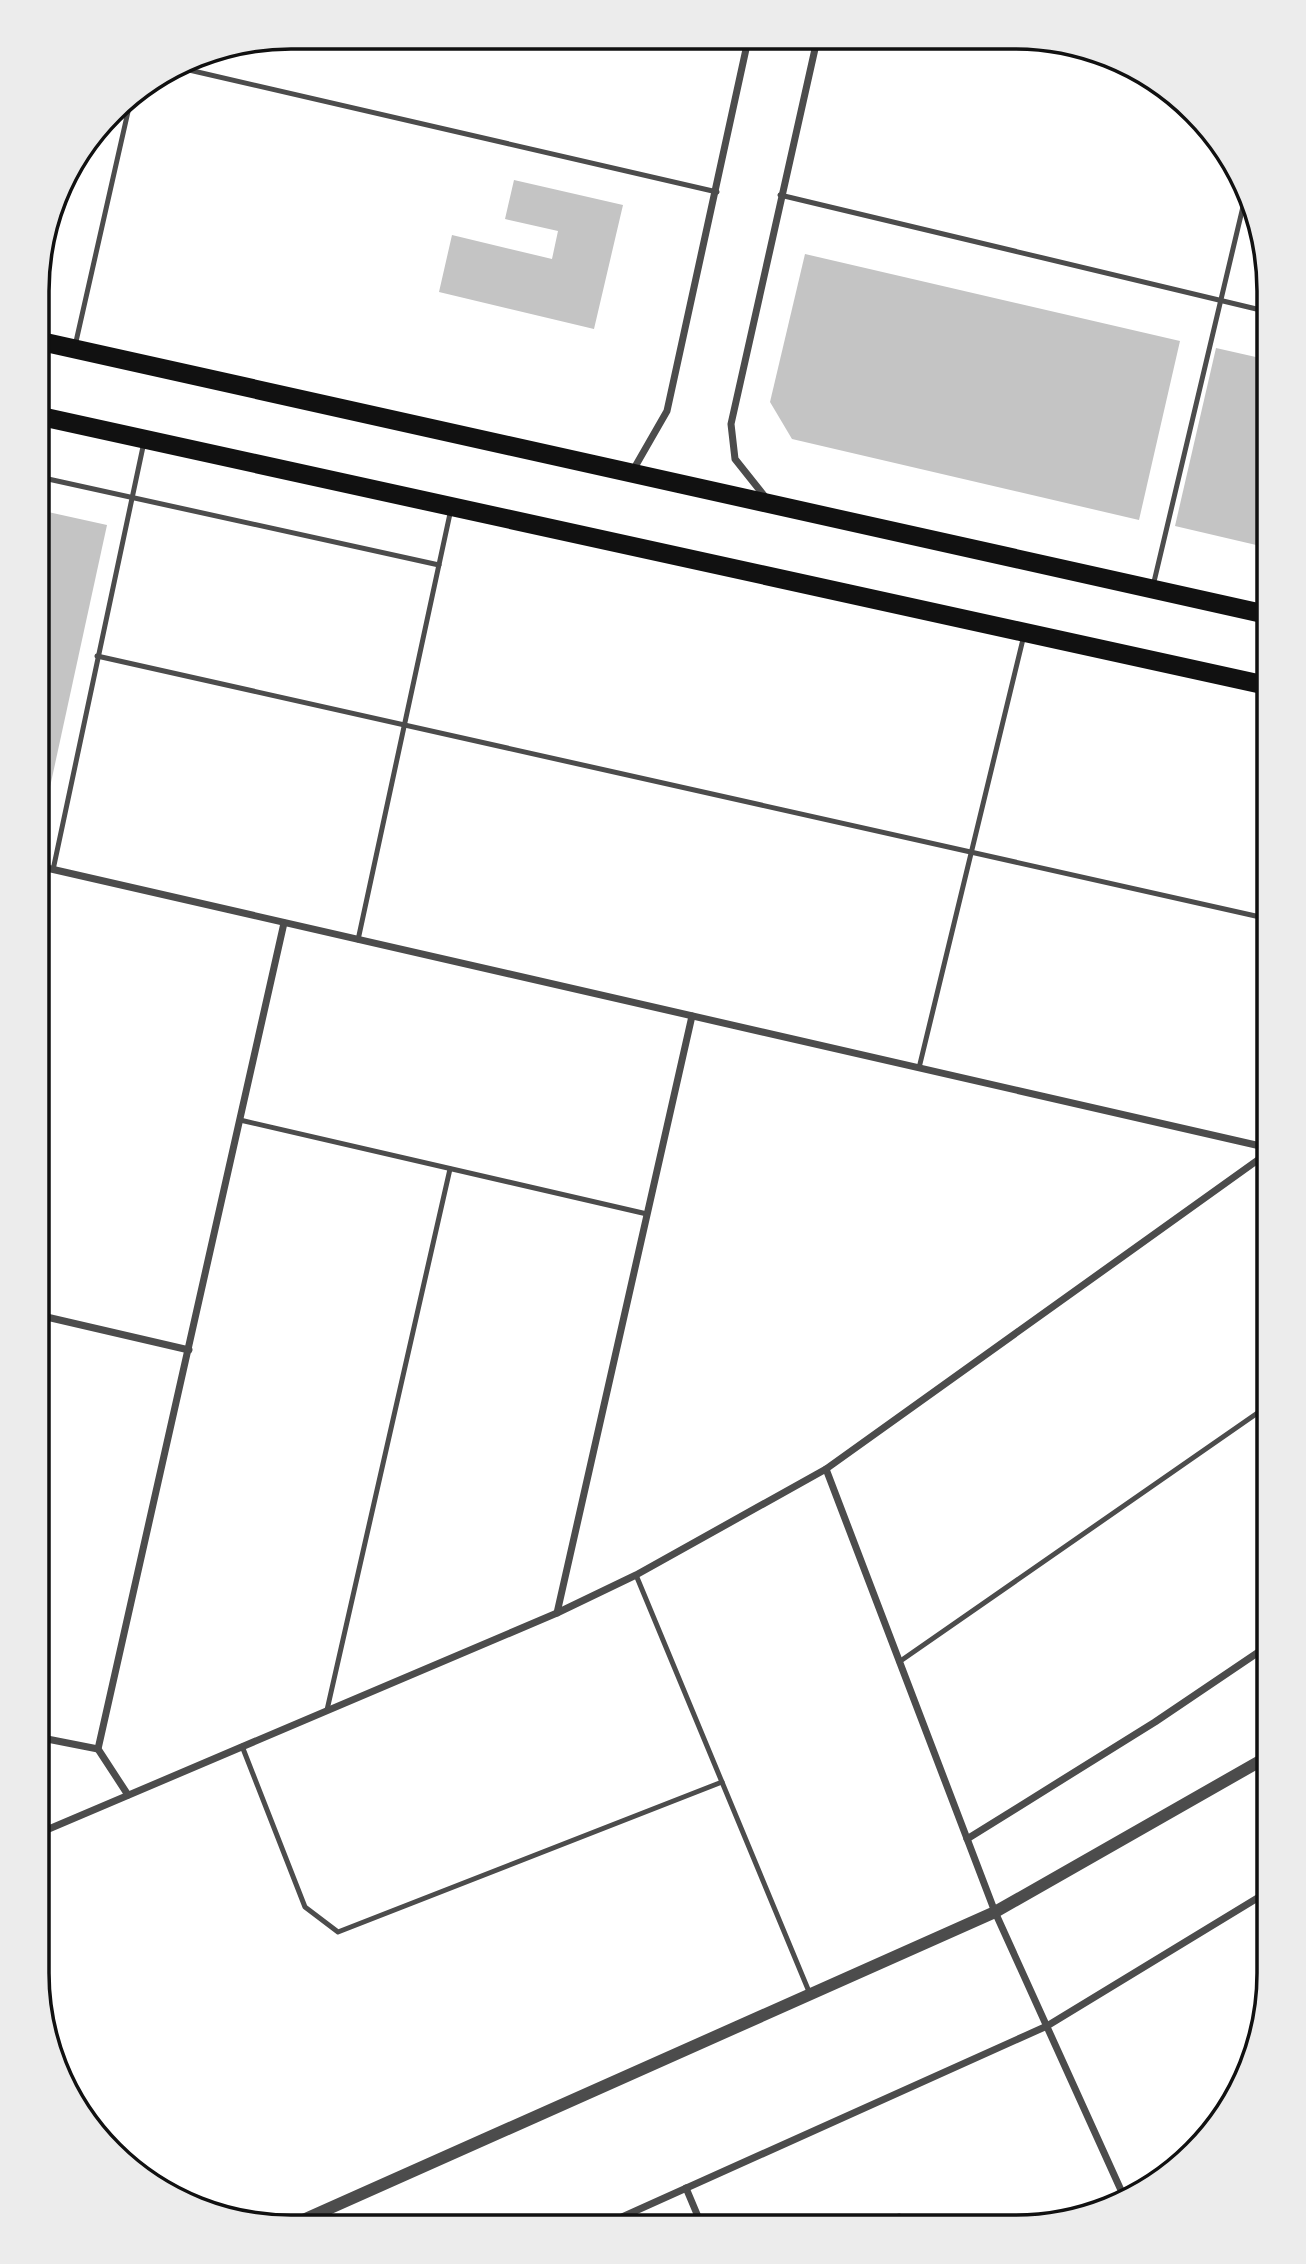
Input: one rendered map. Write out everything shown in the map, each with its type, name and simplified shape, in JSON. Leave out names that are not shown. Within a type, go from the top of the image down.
[{"type":"highway","points":[[49,343],[1257,612]]},
{"type":"highway","points":[[49,418],[1257,683]]},
{"type":"street","points":[[632,473],[667,411],[746,49]]},
{"type":"street","points":[[771,504],[735,458],[731,424],[780,195],[815,49]]},
{"type":"street","points":[[49,869],[1256,1147]]},
{"type":"street","points":[[98,1749],[284,923]]},
{"type":"street","points":[[557,1612],[692,1016]]},
{"type":"street","points":[[49,1829],[557,1612],[636,1575],[826,1469],[1256,1159]]},
{"type":"street","points":[[49,1318],[188,1350]]},
{"type":"street","points":[[826,1469],[995,1912],[1121,2190]]},
{"type":"street","points":[[967,1839],[1155,1722],[1256,1654]]},
{"type":"street","points":[[49,1739],[98,1749],[128,1795]]},
{"type":"street","points":[[314,2215],[995,1912],[1256,1763]]},
{"type":"street","points":[[626,2215],[1047,2026],[1256,1899]]},
{"type":"street","points":[[686,2188],[697,2215]]},
{"type":"lane","points":[[192,71],[717,192]]},
{"type":"lane","points":[[74,349],[128,112]]},
{"type":"lane","points":[[780,195],[1257,309]]},
{"type":"lane","points":[[1152,589],[1243,209]]},
{"type":"lane","points":[[53,870],[145,440]]},
{"type":"lane","points":[[49,479],[439,565]]},
{"type":"lane","points":[[358,940],[451,506]]},
{"type":"lane","points":[[919,1068],[1024,632]]},
{"type":"lane","points":[[97,656],[1257,916]]},
{"type":"lane","points":[[240,1120],[647,1214]]},
{"type":"lane","points":[[327,1710],[450,1169]]},
{"type":"lane","points":[[899,1662],[1256,1414]]},
{"type":"lane","points":[[636,1575],[810,1994]]},
{"type":"lane","points":[[242,1746],[305,1907],[338,1932],[722,1782]]},
{"type":"building","points":[[514,180],[623,205],[594,329],[439,292],[452,235],[552,259],[558,231],[505,219]]},
{"type":"building","points":[[805,254],[1180,341],[1139,520],[792,439],[770,402]]},
{"type":"building","points":[[1216,348],[1257,357],[1257,545],[1175,526]]},
{"type":"building","points":[[49,512],[107,525],[49,787]]}]
